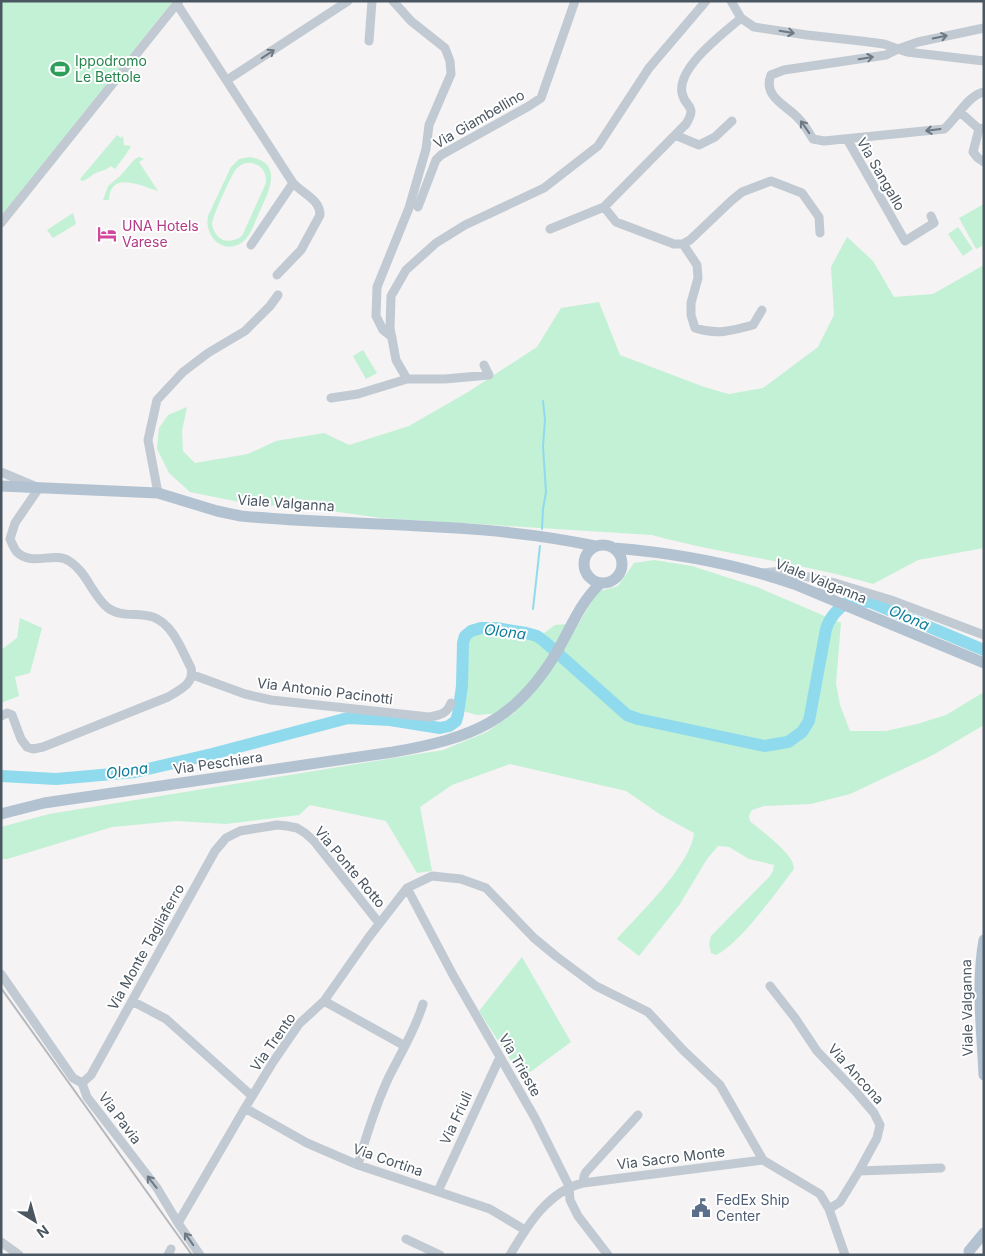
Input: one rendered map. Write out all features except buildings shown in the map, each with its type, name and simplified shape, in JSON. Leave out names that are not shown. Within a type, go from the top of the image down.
[{"type":"main road","name":"Viale Valganna","points":[[1,486],[158,492],[217,511],[240,516],[442,528],[571,541],[595,546]]},
{"type":"main road","points":[[571,541],[584,557]]},
{"type":"main road","points":[[607,545],[614,548],[620,555],[621,571],[616,578],[609,582],[594,582],[584,570],[584,557],[595,546],[607,545]]},
{"type":"main road","name":"Viale Valganna","points":[[614,548],[725,564],[762,573],[815,593],[984,664]]},
{"type":"main road","points":[[622,563],[640,551]]},
{"type":"main road","points":[[585,600],[588,577]]},
{"type":"main road","points":[[585,600],[601,583]]},
{"type":"main road","name":"Via Peschiera","points":[[1,814],[44,803],[393,752],[437,744],[469,734],[489,724],[515,705],[537,680],[552,659],[585,600]]},
{"type":"main road","name":"Viale Valganna","points":[[984,940],[981,955],[980,989],[984,1075]]},
{"type":"main road","points":[[968,1253],[984,1233]]},
{"type":"main road","points":[[968,1253],[984,1242]]},
{"type":"street","points":[[227,80],[348,1]]},
{"type":"street","points":[[369,42],[372,1]]},
{"type":"street","points":[[392,337],[383,330],[376,316],[377,287],[409,208],[426,149],[429,125],[451,74],[450,61],[445,48],[411,22],[393,1]]},
{"type":"street","name":"Via Giambellino","points":[[418,207],[436,160],[441,155],[540,98],[575,1]]},
{"type":"street","points":[[407,380],[396,360],[390,328],[391,296],[406,270],[436,243],[466,225],[544,188],[598,146],[649,68],[706,1]]},
{"type":"street","points":[[731,1],[741,18],[754,26],[876,43],[907,52],[984,61]]},
{"type":"street","points":[[1,223],[178,3],[293,184],[316,202],[320,209],[320,215],[301,250],[277,275]]},
{"type":"street","points":[[550,229],[604,207],[675,135],[691,116],[691,107],[682,94],[682,88],[692,63],[741,18]]},
{"type":"street","points":[[898,49],[918,42],[984,28]]},
{"type":"street","name":"Via Sangallo","points":[[898,49],[886,55],[784,70],[771,75],[769,88],[774,97],[799,118],[813,139],[824,141],[847,139],[905,241],[934,223],[931,216]]},
{"type":"street","points":[[847,139],[944,129],[964,106],[979,93],[984,92]]},
{"type":"street","points":[[960,112],[981,129],[973,152],[984,162]]},
{"type":"street","points":[[675,135],[699,144],[715,137],[732,121]]},
{"type":"street","points":[[604,207],[616,222],[674,244],[683,244],[742,192],[771,181],[802,193],[819,217],[820,234]]},
{"type":"street","points":[[251,245],[293,184]]},
{"type":"street","points":[[683,244],[697,265],[698,278],[691,303],[695,328],[710,332],[728,332],[753,325],[762,310]]},
{"type":"street","points":[[158,492],[148,440],[157,400],[183,372],[208,353],[245,331],[278,296]]},
{"type":"street","points":[[331,398],[358,394],[407,380],[489,375],[484,365]]},
{"type":"street","points":[[1,716],[12,715],[21,739],[27,747],[33,749],[44,747],[168,697],[184,688],[193,675],[169,629],[161,621],[152,617],[117,613],[108,608],[82,573],[67,559],[36,560],[27,558],[17,552],[10,539],[14,523],[39,488],[4,473]]},
{"type":"street","points":[[762,573],[782,571],[891,600],[984,635]]},
{"type":"street","points":[[815,593],[846,588]]},
{"type":"street","name":"Via Antonio Pacinotti","points":[[193,675],[245,694],[314,706],[428,717],[445,713],[451,703]]},
{"type":"street","name":"Via Ponte Rotto","points":[[240,831],[283,825],[292,826],[305,833],[379,923]]},
{"type":"street","name":"Via Monte Tagliaferro","points":[[82,1083],[91,1075],[215,851],[226,838],[240,831]]},
{"type":"street","points":[[407,888],[432,876],[460,879],[486,888],[534,938],[557,958],[596,986],[648,1012],[683,1050],[720,1085],[763,1160],[820,1194],[829,1209],[845,1255]]},
{"type":"street","name":"Via Trento","points":[[178,1224],[244,1108],[300,1024],[324,1000],[379,923],[407,888]]},
{"type":"street","name":"Via Trieste","points":[[407,888],[453,975],[535,1118],[569,1186],[570,1200],[578,1216],[608,1255]]},
{"type":"street","name":"Via Pavia","points":[[1,974],[73,1078],[82,1083],[87,1097],[157,1188],[178,1224],[200,1255]]},
{"type":"street","name":"Via Ancona","points":[[770,986],[795,1018],[817,1051],[874,1113],[880,1125],[877,1138],[859,1171],[840,1202],[829,1209]]},
{"type":"street","points":[[324,1000],[405,1046]]},
{"type":"street","points":[[132,1001],[166,1019],[252,1096]]},
{"type":"street","points":[[355,1164],[369,1124],[419,1018],[423,1004]]},
{"type":"street","name":"Via Friuli","points":[[438,1192],[500,1057]]},
{"type":"street","name":"Via Cortina","points":[[244,1108],[307,1143],[355,1164],[490,1209],[525,1230]]},
{"type":"street","name":"Via Sacro Monte","points":[[583,1183],[586,1172],[638,1115]]},
{"type":"street","name":"Via Sacro Monte","points":[[510,1255],[525,1230],[544,1207],[569,1186],[763,1160]]},
{"type":"street","points":[[859,1171],[941,1168]]},
{"type":"street","points":[[406,1239],[440,1255]]},
{"type":"street","points":[[1,1242],[18,1255]]},
{"type":"green space","name":"Ippodromo Le Bettole","points":[[1,1],[173,1],[1,216]]},
{"type":"green space","points":[[117,135],[121,138],[123,136],[124,145],[131,146],[115,169],[111,166],[82,181],[80,179]]},
{"type":"green space","points":[[139,157],[144,159],[139,162],[158,191],[128,182],[120,183],[115,185],[111,191],[109,200],[103,200],[108,186]]},
{"type":"green space","points":[[250,157],[261,160],[271,172],[271,180],[266,197],[250,234],[241,243],[227,247],[216,241],[207,223],[208,216],[231,167],[239,159]],"holes":[[[251,163],[258,165],[264,171],[266,183],[242,236],[233,240],[223,240],[214,231],[212,224],[215,213],[236,169],[243,164]]]},
{"type":"green space","points":[[984,204],[984,245],[976,249],[959,218]]},
{"type":"green space","points":[[73,213],[76,224],[53,238],[47,230]]},
{"type":"green space","points":[[958,227],[973,249],[963,256],[948,234]]},
{"type":"green space","points":[[847,237],[873,261],[894,297],[933,294],[984,265],[984,548],[918,560],[873,584],[846,576],[652,535],[381,518],[303,507],[249,504],[190,492],[169,473],[157,449],[159,428],[168,415],[187,407],[182,431],[183,451],[195,463],[248,454],[276,441],[324,433],[349,445],[409,426],[468,392],[537,347],[561,308],[599,302],[620,355],[704,387],[729,394],[763,388],[818,347],[834,315],[831,267]]},
{"type":"green space","points":[[363,350],[377,373],[366,379],[353,356]]},
{"type":"green space","points":[[654,560],[692,566],[757,587],[841,623],[836,683],[840,705],[850,731],[886,731],[917,724],[946,715],[984,692],[984,725],[933,755],[850,794],[811,804],[764,806],[752,810],[749,816],[750,821],[783,850],[793,863],[794,869],[747,929],[726,949],[716,955],[711,953],[709,944],[711,936],[769,877],[774,865],[749,859],[729,847],[718,846],[707,859],[680,904],[639,956],[617,939],[663,889],[674,874],[691,846],[694,833],[661,815],[626,791],[510,764],[452,785],[420,807],[432,871],[417,873],[386,821],[310,805],[299,815],[226,824],[176,821],[112,827],[7,859],[1,859],[1,827],[49,814],[443,750],[487,732],[515,712],[477,715],[452,708],[457,689],[459,651],[469,625],[499,622],[544,633],[555,625],[579,623],[597,592],[618,586],[634,563]]},
{"type":"green space","points":[[20,618],[42,628],[30,673],[15,677],[19,696],[1,703],[1,650],[17,638]]},
{"type":"green space","points":[[522,957],[571,1042],[522,1078],[479,1011]]},
{"type":"waterway","points":[[542,529],[546,492],[543,401]]},
{"type":"waterway","points":[[533,609],[540,546]]},
{"type":"waterway","name":"Olona","points":[[1,776],[56,779],[135,772],[348,718],[390,720],[440,728],[449,726],[456,721],[458,714],[465,636],[471,631],[481,628],[495,628],[537,636],[627,715],[764,746],[788,742],[802,732],[809,721],[826,629],[835,613],[849,601],[870,602],[984,650]]},
{"type":"railway","points":[[1,988],[192,1255]]},
{"type":"place","name":"Ippodromo Le Bettole","points":[[60,69]]},
{"type":"place","name":"UNA Hotels Varese","points":[[107,234]]},
{"type":"place","name":"FedEx Ship Center","points":[[701,1208]]}]
